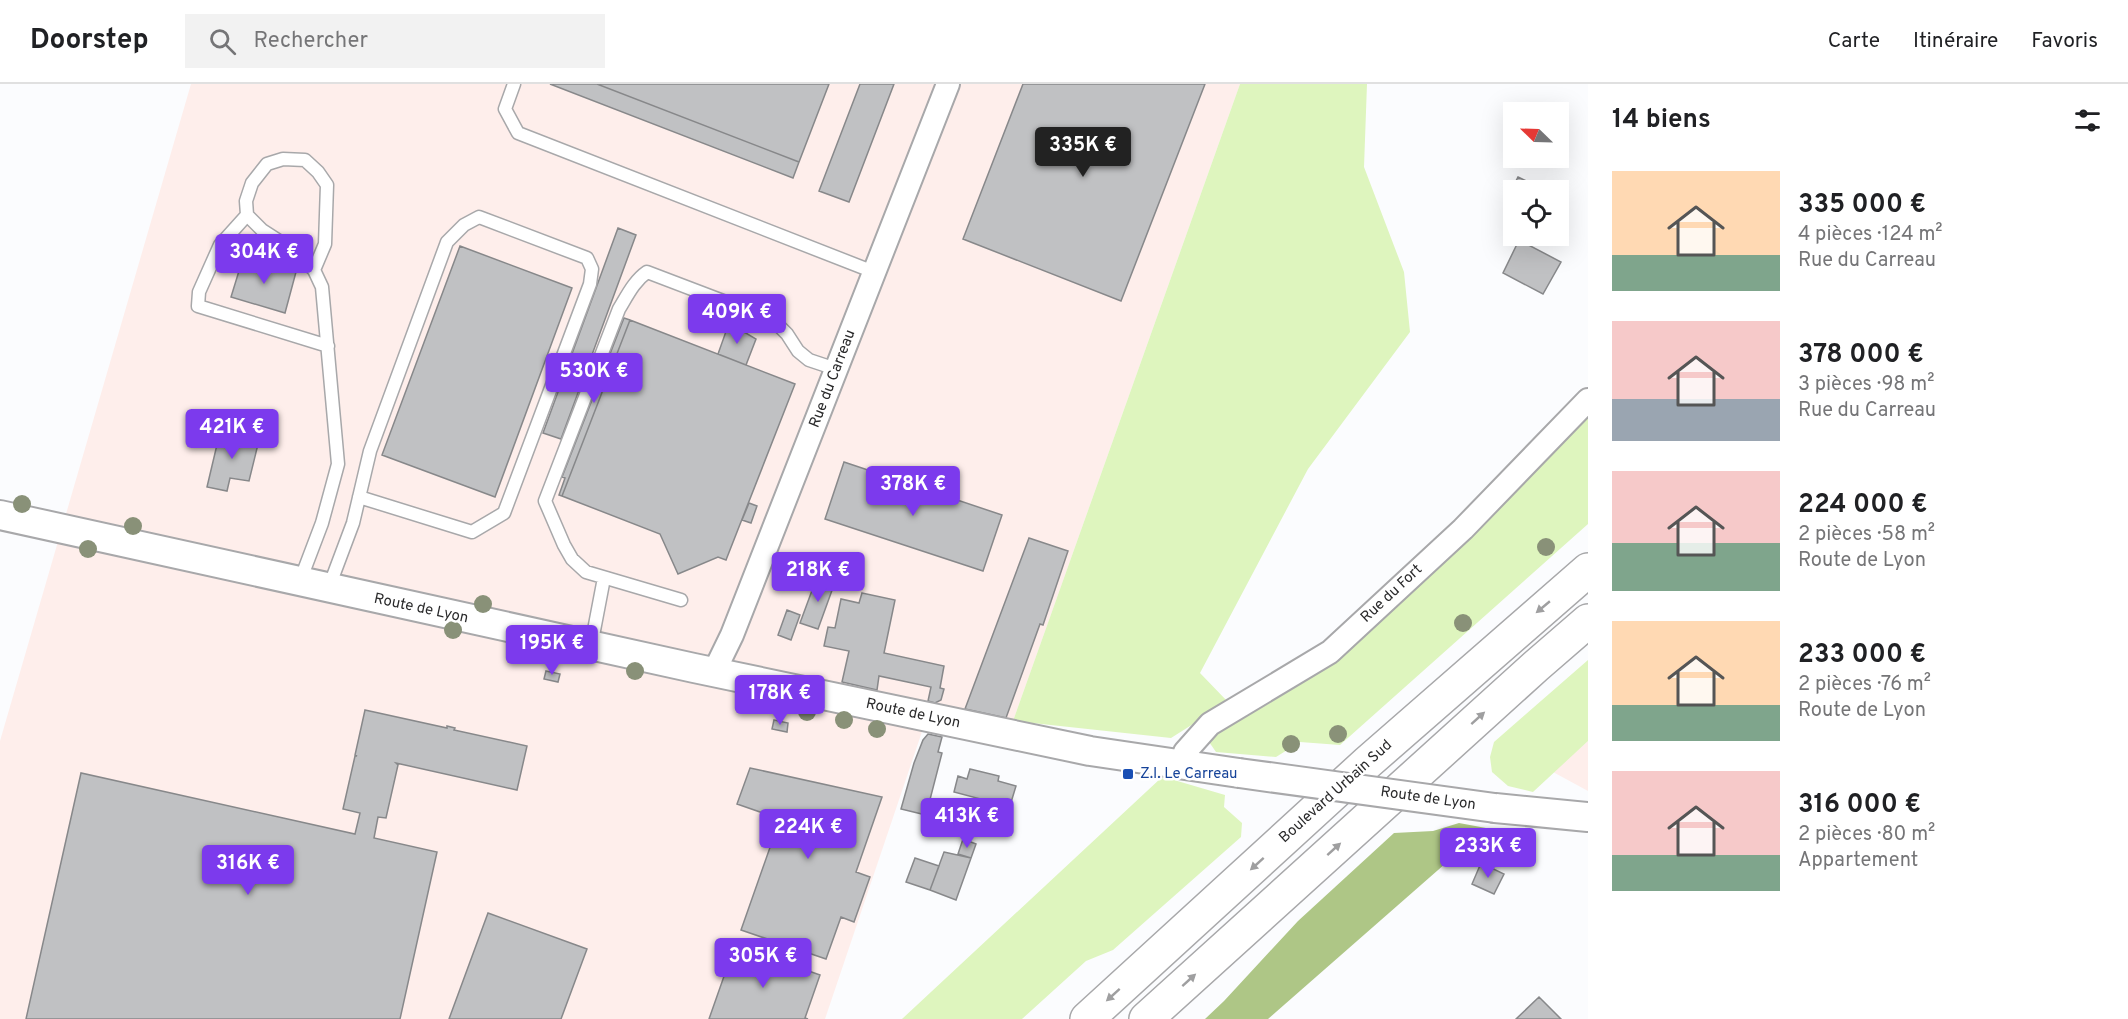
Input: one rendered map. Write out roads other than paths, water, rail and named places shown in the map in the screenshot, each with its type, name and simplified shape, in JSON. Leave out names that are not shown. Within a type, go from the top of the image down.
[{"type":"highway","name":"Boulevard Urbain Sud","points":[[1087,1019],[1368,762],[1588,570]]},
{"type":"highway","points":[[1146,1019],[1588,621]]},
{"type":"street","name":"Rue du Carreau","points":[[714,672],[732,634],[948,84]]},
{"type":"street","name":"Rue du Fort","points":[[1182,765],[1185,752],[1210,724],[1330,652],[1463,529],[1588,400]]},
{"type":"street","name":"Route de Lyon","points":[[0,515],[591,646],[1090,751],[1495,808],[1588,817]]},
{"type":"lane","points":[[514,84],[505,109],[518,133],[874,272]]},
{"type":"lane","points":[[300,582],[322,523],[338,464],[322,287],[314,270],[290,248],[262,230],[247,215],[246,201],[252,183],[267,164],[284,159],[305,160],[318,172],[327,185],[325,244],[314,270]]},
{"type":"lane","points":[[247,215],[220,244],[199,292],[198,306],[328,346]]},
{"type":"lane","points":[[328,589],[353,523],[359,497],[370,451],[447,242],[464,225],[479,217],[587,258],[592,269],[590,284],[504,513],[472,532],[359,497]]},
{"type":"lane","points":[[681,600],[586,573],[572,559],[564,545],[545,501],[619,309],[639,277],[647,272],[773,320],[788,334],[798,351],[809,360],[836,369]]},
{"type":"lane","points":[[591,646],[604,578]]},
{"type":"place","name":"Z.I. Le Carreau","points":[[1128,774]]}]
